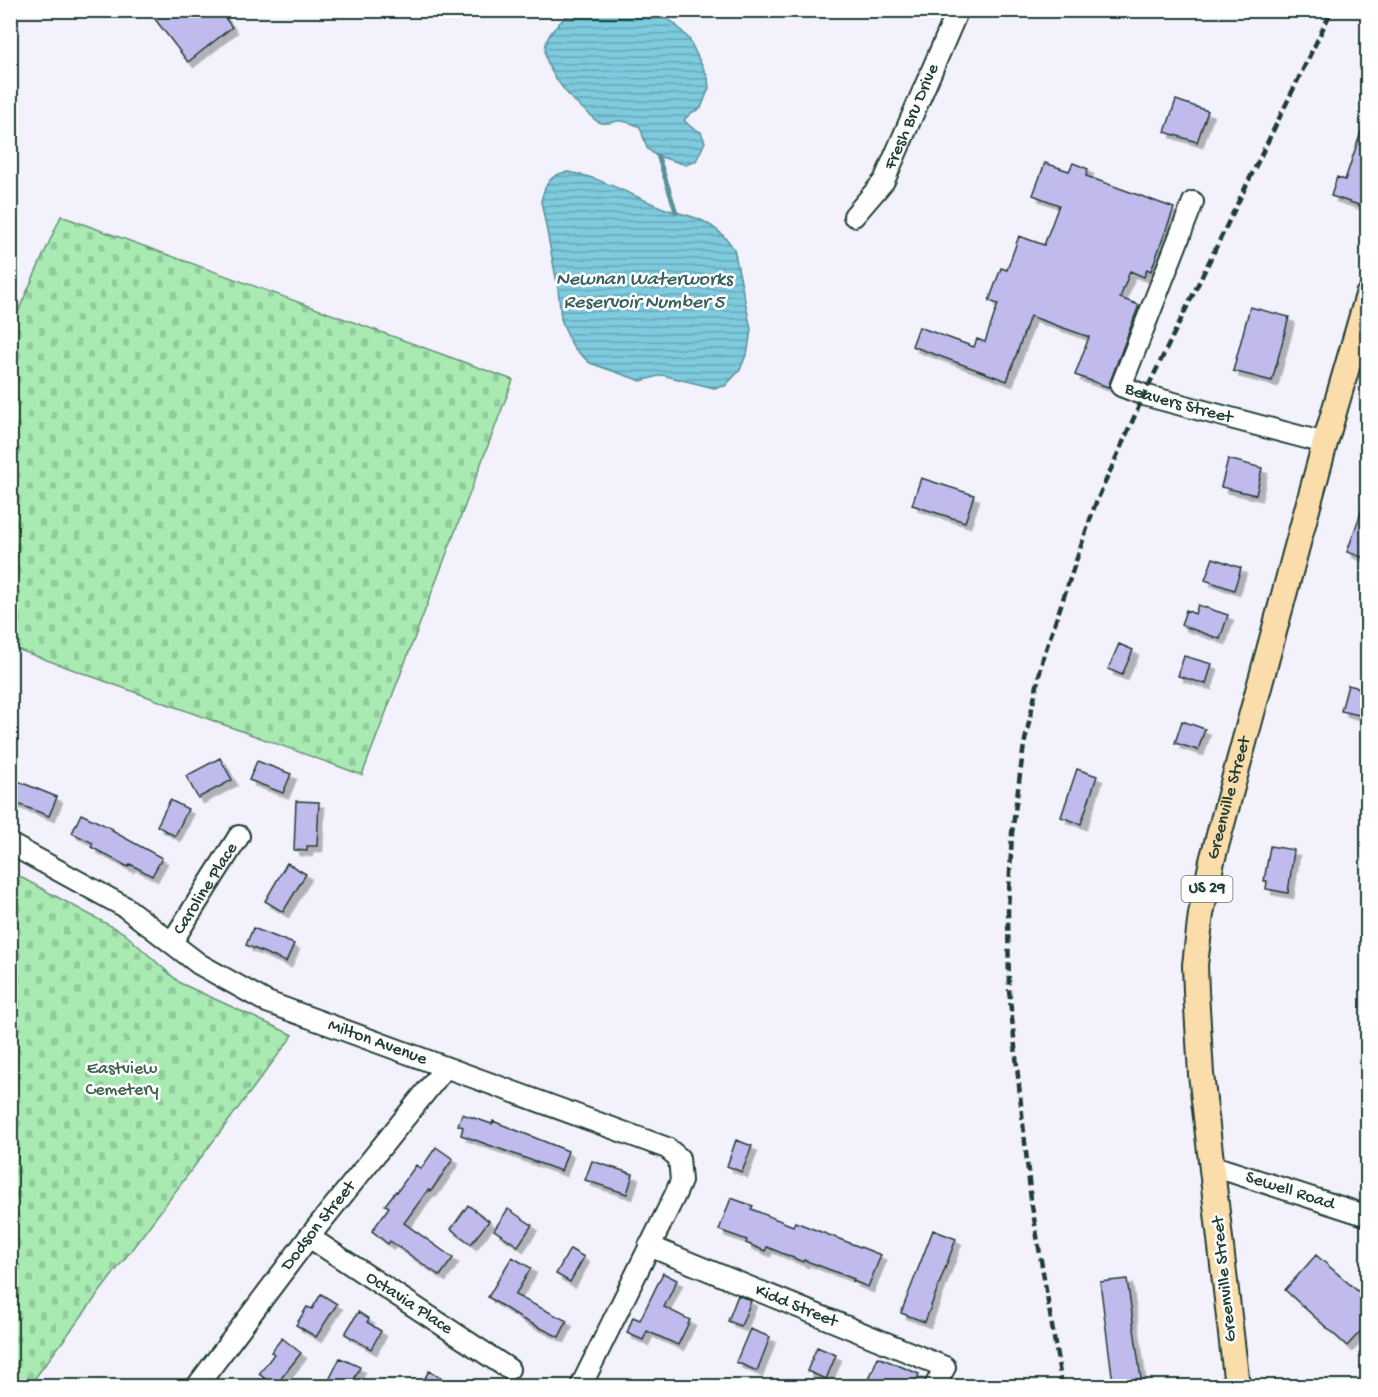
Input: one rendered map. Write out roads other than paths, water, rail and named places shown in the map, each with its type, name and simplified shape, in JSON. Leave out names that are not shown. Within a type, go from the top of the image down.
[{"type":"main road","name":"Greenville Street","points":[[1237,1386],[1201,1074],[1195,965],[1201,914],[1212,861],[1325,443],[1368,295]]},
{"type":"street","name":"Fresh Bru Drive","points":[[854,216],[884,181],[958,10]]},
{"type":"street","name":"Beavers Street","points":[[1193,202],[1121,386],[1144,395],[1325,443]]},
{"type":"street","name":"Caroline Place","points":[[172,942],[239,836]]},
{"type":"street","name":"Milton Avenue","points":[[10,844],[125,907],[199,964],[267,1002],[667,1148],[679,1158],[681,1181],[668,1213],[649,1246],[581,1386]]},
{"type":"street","name":"Dodson Street","points":[[197,1386],[309,1237],[446,1068]]},
{"type":"street","name":"Sewell Road","points":[[1213,1166],[1368,1216]]},
{"type":"street","name":"Octavia Place","points":[[309,1237],[509,1369]]},
{"type":"street","name":"Kidd Street","points":[[649,1246],[945,1366],[935,1386]]},
{"type":"water","points":[[571,11],[655,11],[674,23],[689,39],[708,78],[709,88],[701,108],[684,120],[701,132],[705,142],[696,161],[686,165],[655,155],[647,148],[640,127],[624,121],[601,123],[581,108],[566,92],[552,73],[545,53],[550,34]]},
{"type":"water","name":"Newnan Waterworks Reservoir Number 5","points":[[568,172],[592,178],[663,208],[698,219],[724,236],[731,244],[751,329],[748,350],[740,370],[725,386],[714,388],[662,375],[641,381],[590,363],[574,348],[561,319],[558,288],[541,201],[549,181],[557,175]]},
{"type":"waterway","points":[[658,156],[676,212]]},
{"type":"railway","points":[[1062,1386],[1031,1200],[1009,990],[1008,911],[1012,833],[1024,745],[1043,658],[1095,505],[1144,395],[1332,10]]},
{"type":"park label","name":"Eastview Cemetery","points":[[122,1079]]}]
